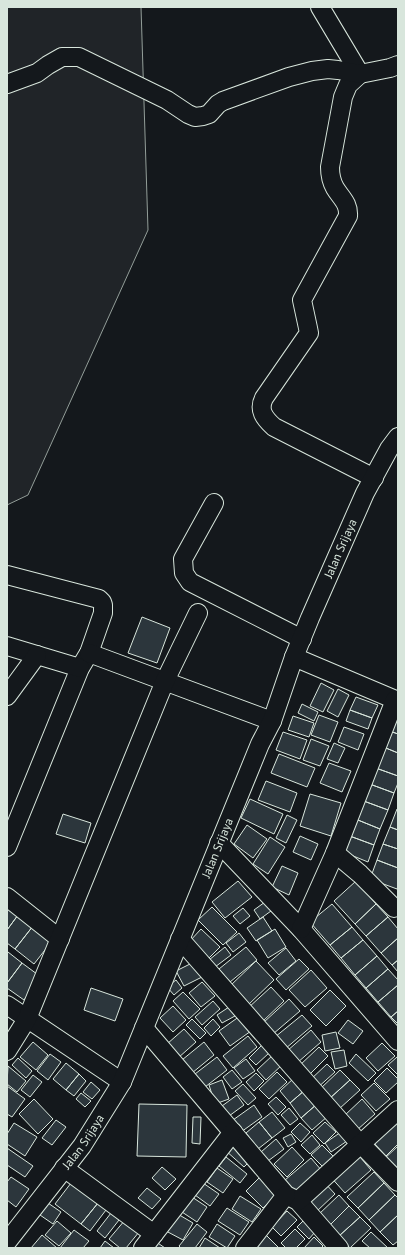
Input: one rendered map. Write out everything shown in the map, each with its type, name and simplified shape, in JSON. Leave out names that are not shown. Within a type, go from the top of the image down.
[{"type":"street","points":[[320,7],[360,74]]},
{"type":"street","points":[[7,84],[37,73],[62,57],[79,57],[167,100],[195,117],[209,114],[218,104],[223,101],[290,77],[312,71],[333,69],[360,74],[398,65]]},
{"type":"street","points":[[360,74],[348,85],[343,97],[330,167],[334,187],[346,202],[348,207],[348,216],[302,300],[308,333],[264,398],[261,403],[261,408],[264,416],[274,427],[374,478]]},
{"type":"street","name":"Jalan Srijaya","points":[[7,1242],[82,1146],[122,1082],[260,744],[272,721],[294,657],[362,500],[389,449],[398,437]]},
{"type":"street","points":[[214,503],[183,559],[186,578],[190,582],[302,639]]},
{"type":"street","points":[[7,575],[99,599],[103,605],[103,613],[89,653],[80,668],[7,848]]},
{"type":"street","points":[[7,1051],[27,1020],[165,681],[198,613]]},
{"type":"street","points":[[7,646],[80,668]]},
{"type":"street","points":[[89,653],[272,721]]},
{"type":"street","points":[[7,696],[37,656]]},
{"type":"street","points":[[294,657],[397,701],[335,852],[301,929]]},
{"type":"street","points":[[219,843],[301,929],[398,1041]]},
{"type":"street","points":[[335,852],[397,906]]},
{"type":"street","points":[[7,897],[60,939]]},
{"type":"street","points":[[180,939],[361,1144],[398,1182]]},
{"type":"street","points":[[7,1005],[27,1020],[122,1082]]},
{"type":"street","points":[[144,1028],[233,1132],[339,1248]]},
{"type":"street","points":[[244,1248],[292,1198],[361,1144],[398,1110]]},
{"type":"street","points":[[143,1248],[233,1132]]},
{"type":"street","points":[[64,1168],[154,1234]]},
{"type":"shaded area","points":[[7,7],[141,7],[148,230],[28,495],[7,505]]},
{"type":"building","points":[[142,617],[170,628],[157,663],[128,653]]},
{"type":"building","points":[[321,683],[334,690],[323,712],[310,706]]},
{"type":"building","points":[[338,689],[349,695],[338,717],[327,711]]},
{"type":"building","points":[[356,697],[378,705],[372,718],[350,710]]},
{"type":"building","points":[[302,704],[318,712],[314,721],[298,713]]},
{"type":"building","points":[[350,710],[372,718],[368,729],[346,721]]},
{"type":"building","points":[[319,715],[338,722],[330,742],[311,735]]},
{"type":"building","points":[[398,715],[398,734],[387,730]]},
{"type":"building","points":[[293,716],[314,723],[309,737],[288,730]]},
{"type":"building","points":[[344,727],[364,734],[358,750],[338,742]]},
{"type":"building","points":[[387,730],[398,734],[398,753],[381,746]]},
{"type":"building","points":[[283,732],[307,740],[300,759],[276,750]]},
{"type":"building","points":[[311,739],[329,746],[320,766],[303,760]]},
{"type":"building","points":[[334,743],[345,748],[338,763],[327,759]]},
{"type":"building","points":[[381,746],[398,753],[398,776],[373,767]]},
{"type":"building","points":[[279,754],[315,768],[307,787],[271,773]]},
{"type":"building","points":[[329,763],[351,771],[342,792],[320,783]]},
{"type":"building","points":[[373,767],[398,776],[398,783],[394,793],[367,783]]},
{"type":"building","points":[[266,781],[297,793],[290,812],[258,800]]},
{"type":"building","points":[[367,783],[394,793],[388,810],[361,800]]},
{"type":"building","points":[[310,794],[341,803],[331,836],[300,826]]},
{"type":"building","points":[[250,799],[283,814],[274,834],[241,818]]},
{"type":"building","points":[[361,800],[388,810],[380,829],[353,818]]},
{"type":"building","points":[[398,809],[398,830],[390,827]]},
{"type":"building","points":[[63,814],[91,823],[85,843],[56,834]]},
{"type":"building","points":[[287,815],[297,820],[286,843],[276,838]]},
{"type":"building","points":[[353,818],[380,829],[374,845],[347,835]]},
{"type":"building","points":[[247,825],[267,839],[253,858],[234,844]]},
{"type":"building","points":[[390,827],[398,830],[398,849],[383,844]]},
{"type":"building","points":[[347,835],[374,845],[368,862],[341,851]]},
{"type":"building","points":[[300,836],[318,844],[311,860],[293,852]]},
{"type":"building","points":[[270,837],[285,847],[268,874],[253,864]]},
{"type":"building","points":[[383,844],[398,849],[398,868],[377,860]]},
{"type":"building","points":[[377,860],[398,868],[397,889],[370,879]]},
{"type":"building","points":[[282,866],[298,873],[289,895],[272,887]]},
{"type":"building","points":[[238,881],[252,897],[225,918],[212,902]]},
{"type":"building","points":[[356,881],[376,904],[355,924],[334,901]]},
{"type":"building","points":[[265,902],[271,911],[260,919],[254,910]]},
{"type":"building","points":[[332,904],[352,927],[330,945],[310,922]]},
{"type":"building","points":[[376,904],[388,917],[366,936],[355,924]]},
{"type":"building","points":[[7,907],[18,915],[7,930]]},
{"type":"building","points":[[212,907],[237,932],[223,945],[198,920]]},
{"type":"building","points":[[243,908],[250,916],[240,924],[233,916]]},
{"type":"building","points":[[18,915],[33,926],[15,949],[7,943],[7,930]]},
{"type":"building","points":[[263,917],[272,931],[256,941],[247,928]]},
{"type":"building","points":[[388,917],[398,929],[398,938],[381,953],[366,936]]},
{"type":"building","points":[[33,926],[52,941],[34,964],[15,949]]},
{"type":"building","points":[[352,927],[363,940],[341,958],[330,945]]},
{"type":"building","points":[[201,929],[220,947],[207,960],[189,942]]},
{"type":"building","points":[[275,929],[286,947],[268,958],[257,940]]},
{"type":"building","points":[[239,933],[246,942],[233,952],[226,943]]},
{"type":"building","points":[[398,938],[398,960],[392,965],[381,953]]},
{"type":"building","points":[[363,940],[377,956],[355,975],[341,958]]},
{"type":"building","points":[[225,947],[231,955],[215,967],[209,960]]},
{"type":"building","points":[[246,947],[257,960],[230,982],[219,969]]},
{"type":"building","points":[[286,948],[296,961],[279,975],[268,963]]},
{"type":"building","points":[[8,952],[22,963],[7,983],[7,953]]},
{"type":"building","points":[[377,956],[388,969],[366,988],[355,975]]},
{"type":"building","points":[[299,959],[309,969],[286,990],[276,979]]},
{"type":"building","points":[[398,960],[398,972],[392,965]]},
{"type":"building","points":[[256,961],[274,980],[247,1006],[229,987]]},
{"type":"building","points":[[194,962],[202,977],[184,986],[176,971]]},
{"type":"building","points":[[22,963],[41,977],[24,1000],[7,988],[7,983]]},
{"type":"building","points":[[388,969],[398,980],[398,985],[378,1002],[366,988]]},
{"type":"building","points":[[311,970],[327,988],[305,1007],[289,990]]},
{"type":"building","points":[[176,980],[182,988],[174,995],[167,987]]},
{"type":"building","points":[[202,982],[215,996],[201,1007],[189,993]]},
{"type":"building","points":[[398,985],[398,1011],[391,1017],[378,1002]]},
{"type":"building","points":[[271,987],[284,1001],[262,1022],[248,1008]]},
{"type":"building","points":[[91,988],[123,999],[115,1021],[84,1010]]},
{"type":"building","points":[[330,990],[346,1006],[326,1026],[310,1010]]},
{"type":"building","points":[[183,992],[200,1009],[189,1019],[173,1001]]},
{"type":"building","points":[[289,999],[300,1011],[273,1034],[263,1023]]},
{"type":"building","points":[[213,1001],[220,1009],[202,1025],[195,1017]]},
{"type":"building","points":[[173,1006],[186,1020],[173,1032],[160,1018]]},
{"type":"building","points":[[229,1007],[235,1016],[222,1023],[217,1015]]},
{"type":"building","points":[[398,1011],[398,1024],[391,1017]]},
{"type":"building","points":[[302,1015],[312,1026],[285,1049],[275,1037]]},
{"type":"building","points":[[240,1016],[251,1031],[230,1046],[219,1031]]},
{"type":"building","points":[[192,1019],[206,1033],[200,1039],[186,1025]]},
{"type":"building","points":[[213,1019],[220,1027],[211,1036],[204,1028]]},
{"type":"building","points":[[348,1020],[363,1031],[353,1044],[338,1033]]},
{"type":"building","points":[[184,1029],[196,1042],[178,1058],[167,1044]]},
{"type":"building","points":[[311,1030],[321,1042],[297,1063],[287,1051]]},
{"type":"building","points":[[336,1032],[340,1048],[325,1051],[322,1035]]},
{"type":"building","points":[[248,1036],[257,1047],[233,1068],[223,1056]]},
{"type":"building","points":[[33,1042],[48,1055],[36,1070],[20,1057]]},
{"type":"building","points":[[204,1042],[214,1055],[192,1073],[182,1060]]},
{"type":"building","points":[[382,1043],[395,1056],[378,1071],[366,1058]]},
{"type":"building","points":[[262,1045],[269,1053],[256,1065],[249,1058]]},
{"type":"building","points":[[319,1047],[328,1056],[307,1077],[298,1067]]},
{"type":"building","points":[[344,1050],[347,1066],[335,1069],[331,1052]]},
{"type":"building","points":[[50,1054],[61,1062],[48,1080],[37,1071]]},
{"type":"building","points":[[274,1054],[283,1064],[266,1080],[257,1070]]},
{"type":"building","points":[[356,1054],[376,1073],[368,1081],[349,1063]]},
{"type":"building","points":[[217,1057],[227,1070],[205,1087],[195,1074]]},
{"type":"building","points":[[397,1057],[398,1058],[398,1075],[388,1065]]},
{"type":"building","points":[[18,1058],[32,1071],[26,1078],[12,1065]]},
{"type":"building","points":[[246,1059],[255,1071],[243,1079],[234,1068]]},
{"type":"building","points":[[66,1063],[79,1074],[66,1090],[53,1079]]},
{"type":"building","points":[[327,1064],[335,1072],[316,1089],[309,1081]]},
{"type":"building","points":[[8,1066],[26,1081],[17,1092],[7,1084]]},
{"type":"building","points":[[387,1068],[398,1079],[398,1082],[386,1093],[374,1081]]},
{"type":"building","points":[[232,1070],[242,1082],[232,1089],[223,1077]]},
{"type":"building","points":[[340,1070],[350,1080],[329,1099],[320,1089]]},
{"type":"building","points":[[277,1072],[287,1082],[269,1099],[259,1089]]},
{"type":"building","points":[[256,1073],[264,1081],[254,1091],[246,1082]]},
{"type":"building","points":[[79,1074],[86,1081],[74,1096],[66,1090]]},
{"type":"building","points":[[33,1075],[42,1082],[30,1097],[21,1090]]},
{"type":"building","points":[[294,1078],[305,1090],[290,1103],[280,1091]]},
{"type":"building","points":[[222,1080],[229,1099],[215,1104],[209,1085]]},
{"type":"building","points":[[350,1080],[360,1090],[339,1109],[329,1099]]},
{"type":"building","points":[[91,1082],[100,1090],[92,1099],[83,1092]]},
{"type":"building","points":[[374,1083],[390,1099],[376,1111],[361,1095]]},
{"type":"building","points":[[243,1084],[256,1098],[248,1105],[235,1091]]},
{"type":"building","points":[[7,1086],[25,1099],[12,1117],[7,1114]]},
{"type":"building","points":[[305,1090],[317,1104],[301,1118],[290,1103]]},
{"type":"building","points":[[81,1093],[91,1101],[85,1107],[76,1099]]},
{"type":"building","points":[[237,1095],[244,1105],[229,1116],[222,1106]]},
{"type":"building","points":[[276,1097],[286,1107],[278,1115],[268,1104]]},
{"type":"building","points":[[34,1099],[53,1119],[38,1134],[19,1114]]},
{"type":"building","points":[[362,1099],[375,1114],[357,1130],[344,1116]]},
{"type":"building","points":[[139,1104],[187,1105],[186,1157],[137,1156]]},
{"type":"building","points":[[317,1104],[328,1116],[312,1130],[301,1118]]},
{"type":"building","points":[[254,1105],[262,1117],[241,1132],[233,1120]]},
{"type":"building","points":[[289,1108],[298,1119],[290,1125],[281,1115]]},
{"type":"building","points":[[272,1112],[285,1128],[272,1138],[259,1122]]},
{"type":"building","points":[[193,1117],[201,1117],[200,1144],[192,1143]]},
{"type":"building","points":[[56,1120],[66,1127],[52,1145],[42,1138]]},
{"type":"building","points":[[259,1122],[272,1138],[258,1149],[246,1133]]},
{"type":"building","points":[[325,1122],[336,1132],[324,1144],[313,1133]]},
{"type":"building","points":[[398,1122],[398,1144],[386,1156],[371,1140]]},
{"type":"building","points":[[14,1123],[37,1137],[25,1156],[7,1144],[7,1134]]},
{"type":"building","points":[[300,1123],[310,1132],[301,1142],[291,1132]]},
{"type":"building","points":[[341,1132],[347,1141],[331,1152],[325,1143]]},
{"type":"building","points":[[291,1134],[296,1142],[288,1147],[283,1138]]},
{"type":"building","points":[[312,1135],[320,1145],[310,1154],[301,1145]]},
{"type":"building","points":[[276,1139],[284,1149],[268,1161],[261,1152]]},
{"type":"building","points":[[231,1144],[250,1161],[244,1167],[225,1150]]},
{"type":"building","points":[[322,1145],[335,1158],[325,1169],[311,1155]]},
{"type":"building","points":[[398,1146],[398,1170],[383,1160]]},
{"type":"building","points":[[292,1147],[304,1160],[287,1177],[274,1164]]},
{"type":"building","points":[[7,1148],[33,1166],[25,1177],[7,1165]]},
{"type":"building","points":[[355,1151],[371,1170],[345,1193],[328,1174]]},
{"type":"building","points":[[226,1157],[247,1174],[240,1183],[219,1166]]},
{"type":"building","points":[[311,1158],[322,1171],[296,1193],[285,1180]]},
{"type":"building","points":[[162,1167],[176,1179],[165,1190],[152,1178]]},
{"type":"building","points":[[217,1168],[233,1179],[223,1193],[207,1182]]},
{"type":"building","points":[[374,1172],[384,1183],[358,1208],[347,1197]]},
{"type":"building","points":[[261,1176],[278,1193],[263,1208],[246,1191]]},
{"type":"building","points":[[11,1177],[29,1189],[16,1207],[7,1200],[7,1182]]},
{"type":"building","points":[[324,1182],[335,1194],[316,1212],[305,1200]]},
{"type":"building","points":[[71,1183],[98,1203],[81,1224],[55,1204]]},
{"type":"building","points":[[203,1183],[219,1194],[210,1206],[195,1195]]},
{"type":"building","points":[[384,1183],[395,1195],[369,1220],[358,1208]]},
{"type":"building","points":[[147,1188],[161,1199],[152,1209],[138,1198]]},
{"type":"building","points":[[189,1195],[207,1207],[197,1222],[179,1210]]},
{"type":"building","points":[[339,1195],[349,1206],[329,1226],[318,1215]]},
{"type":"building","points":[[395,1195],[398,1198],[398,1215],[380,1232],[369,1220]]},
{"type":"building","points":[[240,1196],[261,1209],[252,1222],[232,1209]]},
{"type":"building","points":[[48,1203],[61,1212],[53,1224],[40,1215]]},
{"type":"building","points":[[98,1203],[106,1210],[90,1231],[81,1224]]},
{"type":"building","points":[[349,1206],[360,1217],[339,1236],[329,1226]]},
{"type":"building","points":[[227,1208],[249,1222],[240,1235],[218,1221]]},
{"type":"building","points":[[287,1211],[297,1220],[281,1236],[272,1227]]},
{"type":"building","points":[[111,1213],[119,1220],[105,1238],[97,1231]]},
{"type":"building","points":[[176,1213],[193,1223],[183,1240],[166,1231]]},
{"type":"building","points":[[398,1215],[398,1241],[393,1245],[380,1232]]},
{"type":"building","points":[[360,1217],[371,1228],[350,1248],[339,1236]]},
{"type":"building","points":[[125,1220],[139,1232],[126,1248],[120,1248],[109,1239]]},
{"type":"building","points":[[57,1221],[71,1233],[59,1246],[45,1235]]},
{"type":"building","points":[[303,1221],[315,1232],[309,1239],[297,1227]]},
{"type":"building","points":[[197,1224],[207,1232],[195,1248],[181,1248],[179,1246]]},
{"type":"building","points":[[217,1224],[235,1236],[227,1248],[209,1237]]},
{"type":"building","points":[[295,1229],[305,1239],[296,1248],[286,1248],[281,1243]]},
{"type":"building","points":[[74,1230],[89,1241],[83,1248],[60,1248]]},
{"type":"building","points":[[371,1232],[388,1248],[370,1248],[362,1241]]},
{"type":"building","points":[[265,1234],[279,1248],[251,1248]]},
{"type":"building","points":[[42,1235],[57,1248],[31,1248]]},
{"type":"building","points":[[314,1237],[323,1246],[321,1248],[304,1248]]},
{"type":"building","points":[[205,1238],[220,1248],[199,1248]]},
{"type":"building","points":[[105,1241],[114,1248],[100,1248]]},
{"type":"building","points":[[155,1241],[165,1248],[150,1248]]}]
